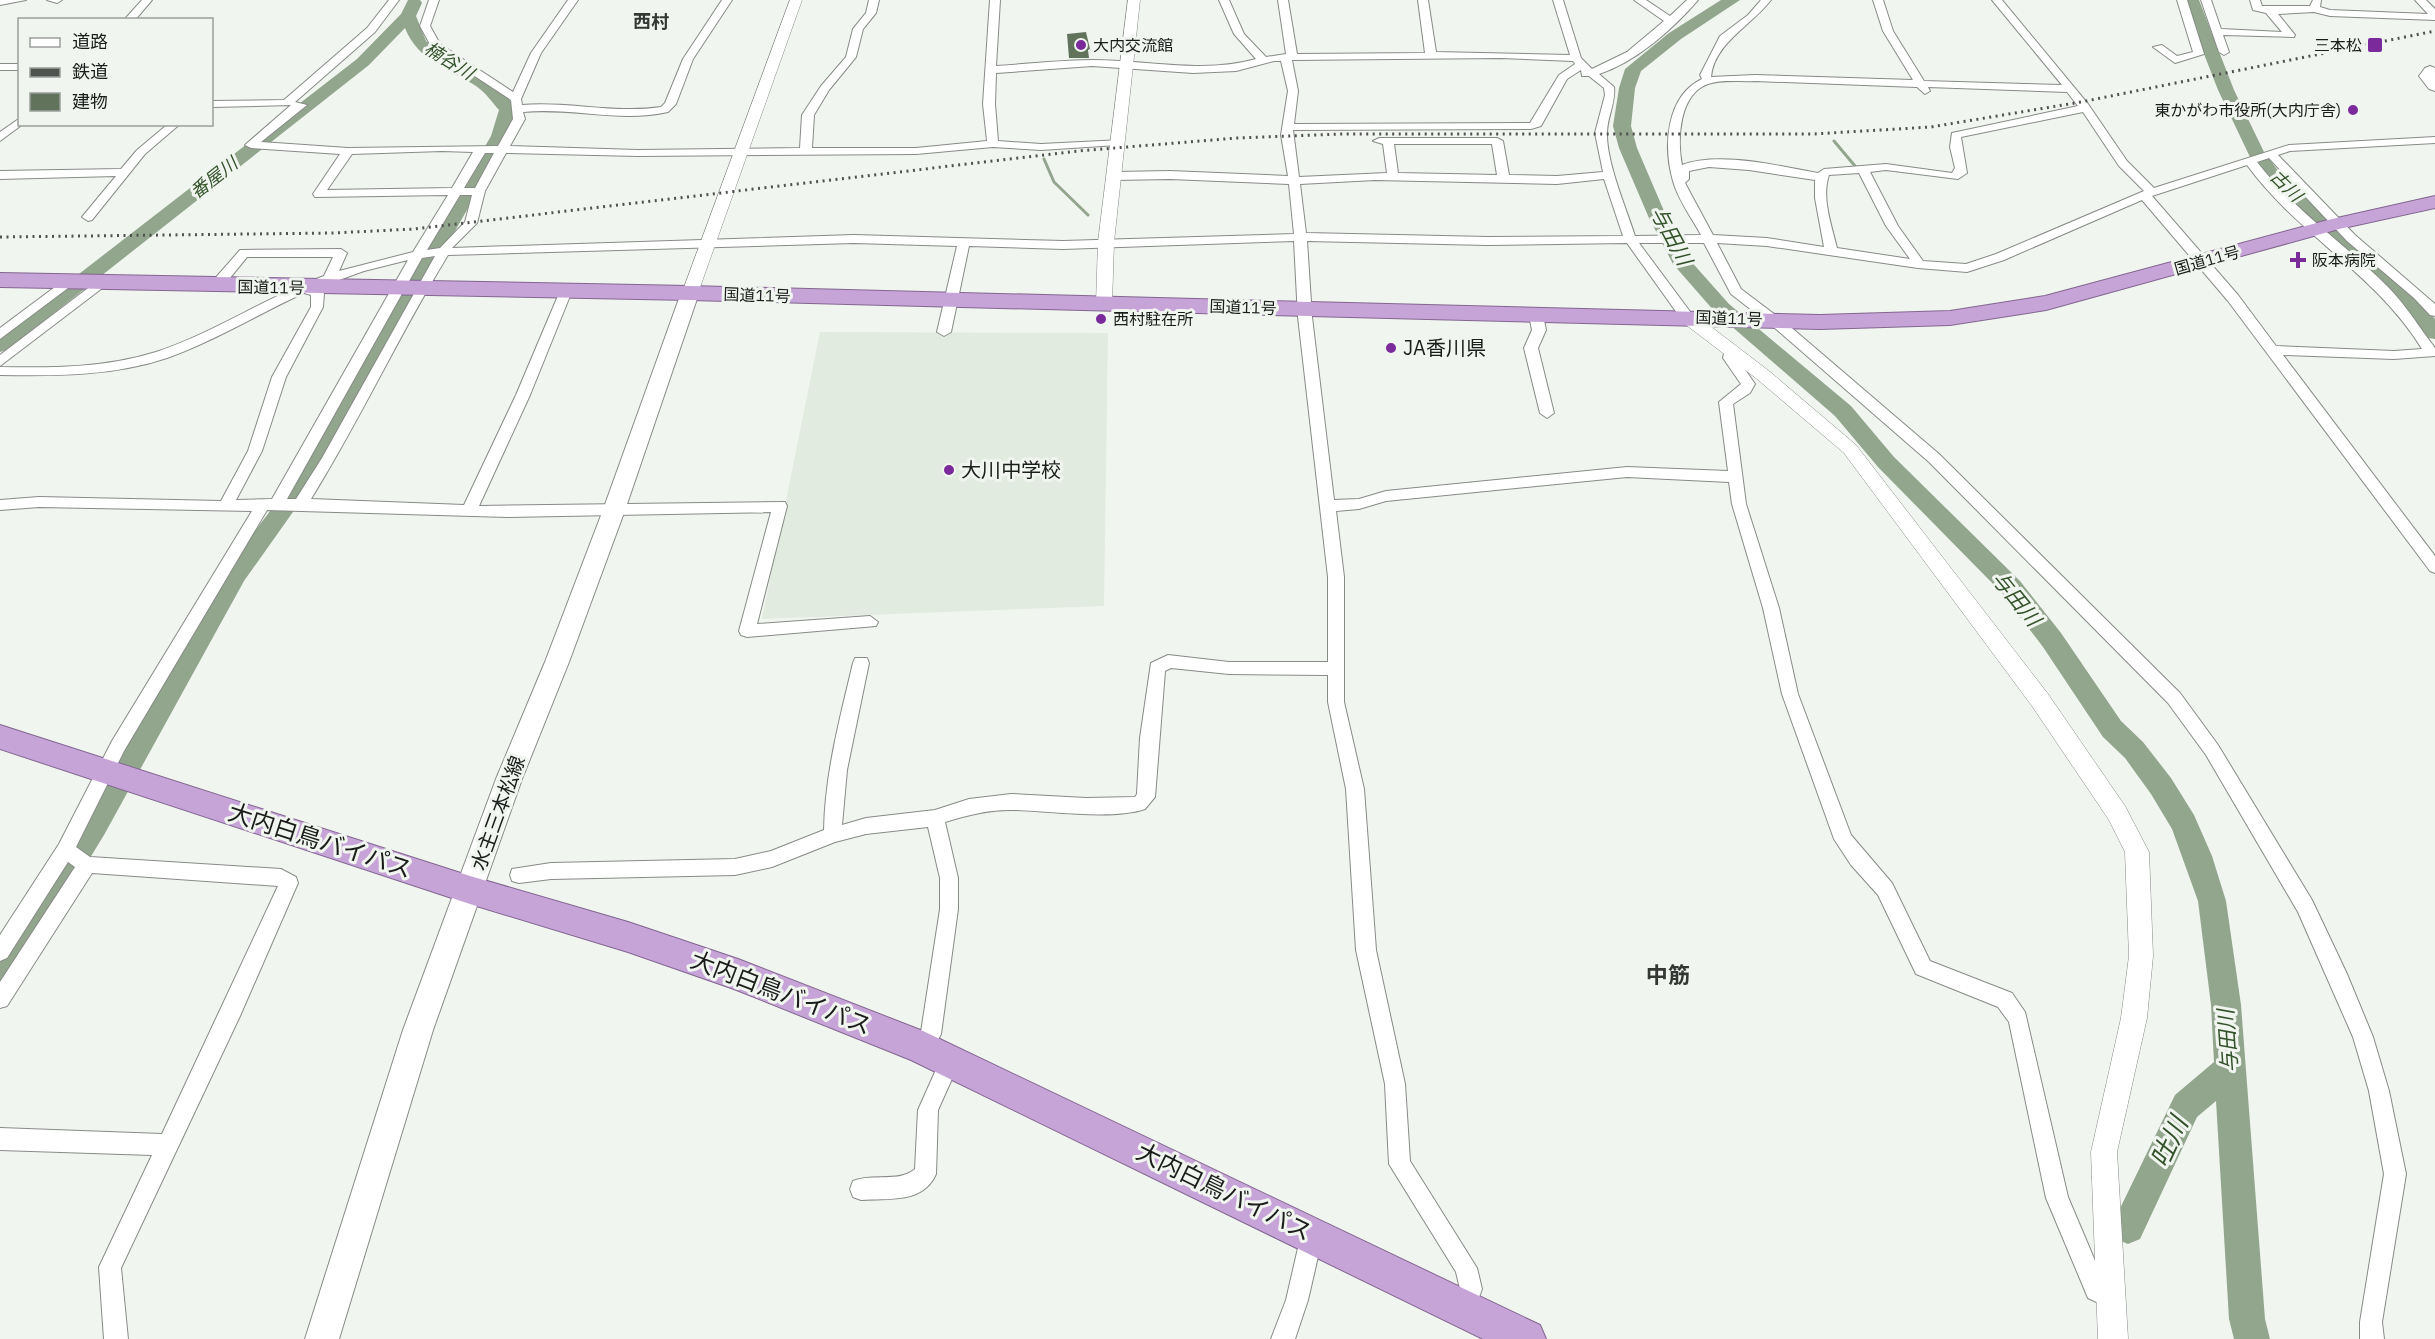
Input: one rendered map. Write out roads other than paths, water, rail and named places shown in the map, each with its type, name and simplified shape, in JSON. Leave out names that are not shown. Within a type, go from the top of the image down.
[{"type":"highway","name":"国道11号","points":[[0,280],[409,290],[690,293],[1536,315],[1907,321],[2006,311],[2075,297],[2326,226],[2435,202]]},
{"type":"highway","name":"大内白鳥バイパス","points":[[0,736],[470,890],[628,937],[738,975],[937,1054],[1312,1235],[1484,1323],[1526,1339]]},
{"type":"main road","name":"水主三本松線","points":[[322,1339],[418,1030],[509,779],[557,662],[614,510],[690,293]]},
{"type":"street","points":[[0,2],[21,0]]},
{"type":"street","points":[[52,0],[57,0]]},
{"type":"street","points":[[131,18],[147,0]]},
{"type":"street","points":[[287,103],[327,71],[371,30],[394,0]]},
{"type":"street","points":[[434,0],[425,26],[436,46],[518,104],[591,111],[664,110],[670,104],[688,59],[727,0]]},
{"type":"street","points":[[0,999],[76,857],[117,774],[118,746],[409,290],[471,223],[479,191],[519,119],[518,104],[536,53],[573,0]]},
{"type":"street","points":[[690,293],[710,244],[796,0]]},
{"type":"street","points":[[806,150],[808,114],[825,88],[845,67],[851,57],[858,29],[871,13],[874,0]]},
{"type":"street","points":[[993,144],[989,104],[995,0]]},
{"type":"street","points":[[1104,304],[1106,242],[1134,0]]},
{"type":"street","points":[[1224,0],[1232,25],[1255,54],[1264,60]]},
{"type":"street","points":[[1283,0],[1293,91],[1292,115],[1287,127],[1301,237],[1306,309],[1336,577],[1338,720],[1355,789],[1366,950],[1395,1084],[1400,1164],[1466,1268],[1484,1323]]},
{"type":"street","points":[[1423,0],[1431,57]]},
{"type":"street","points":[[1558,0],[1579,62],[1609,87],[1610,95],[1601,125],[1609,176],[1635,239],[1697,317],[1730,351],[1763,375],[1850,449],[1876,488],[2082,759],[2117,813],[2137,852],[2140,881],[2141,956],[2134,1018],[2104,1152],[2105,1214],[2113,1339]]},
{"type":"street","points":[[1639,0],[1670,21]]},
{"type":"street","points":[[1567,73],[1591,72],[1626,57],[1693,0]]},
{"type":"street","points":[[1708,80],[1705,75],[1724,38],[1752,16],[1766,0]]},
{"type":"street","points":[[1878,0],[1888,31],[1928,97]]},
{"type":"street","points":[[1997,0],[2085,108],[2114,147],[2130,175],[2202,261],[2435,567]]},
{"type":"street","points":[[2158,47],[2175,60],[2199,54],[2182,0]]},
{"type":"street","points":[[2206,0],[2219,32],[2224,52]]},
{"type":"street","points":[[2255,0],[2257,8],[2270,11],[2316,5],[2330,13],[2435,16]]},
{"type":"street","points":[[2420,0],[2435,16]]},
{"type":"street","points":[[2219,32],[2290,35],[2270,11]]},
{"type":"street","points":[[2410,24],[2435,22]]},
{"type":"street","points":[[992,70],[1092,63],[1193,70],[1236,68],[1264,60],[1289,58],[1501,55],[1579,62]]},
{"type":"street","points":[[1287,127],[1531,126],[1537,124],[1567,73],[1579,62]]},
{"type":"street","points":[[0,67],[18,67]]},
{"type":"street","points":[[2070,89],[1921,86],[1803,79],[1708,80],[1690,88],[1680,109],[1672,144],[1679,183],[1707,240],[1736,291],[1934,458],[2174,698],[2212,750],[2305,906],[2340,980],[2363,1037],[2379,1091],[2395,1174],[2372,1322],[2372,1339]]},
{"type":"street","points":[[213,104],[287,103],[302,105],[251,146],[271,148],[348,151],[442,148],[638,153],[916,151],[993,144],[1041,147],[1118,142]]},
{"type":"street","points":[[1831,250],[1821,177],[1824,172],[1886,167],[1953,177],[1961,173],[1962,168],[1954,147],[1956,135],[2085,108]]},
{"type":"street","points":[[0,138],[18,123]]},
{"type":"street","points":[[88,217],[122,172],[141,152],[173,126]]},
{"type":"street","points":[[0,371],[84,370],[146,360],[208,335],[329,279],[420,253],[854,238],[1064,245],[1301,237],[1488,241],[1635,239],[1767,242],[1959,268],[1975,266],[2148,194],[2289,148],[2311,144],[2435,140]]},
{"type":"street","points":[[1393,176],[1384,141],[1497,141],[1503,177]]},
{"type":"street","points":[[298,504],[328,460],[356,404],[409,290],[420,253],[481,149]]},
{"type":"street","points":[[348,151],[319,194],[479,191]]},
{"type":"street","points":[[2269,155],[2326,226],[2410,317],[2433,353],[2394,355],[2271,350]]},
{"type":"street","points":[[2251,160],[2326,226],[2435,312]]},
{"type":"street","points":[[1679,183],[1683,179],[1683,169],[1698,165],[1755,167],[1821,177]]},
{"type":"street","points":[[1862,168],[1876,190],[1892,225],[1899,236],[1911,245],[1918,264]]},
{"type":"street","points":[[0,175],[122,172]]},
{"type":"street","points":[[1115,176],[1181,175],[1294,181],[1393,176],[1557,180],[1609,176]]},
{"type":"street","points":[[944,332],[964,241]]},
{"type":"street","points":[[216,286],[244,253],[341,253],[329,279]]},
{"type":"street","points":[[0,334],[84,282]]},
{"type":"street","points":[[0,362],[84,282]]},
{"type":"street","points":[[226,506],[255,451],[279,377],[317,306],[318,292],[307,288]]},
{"type":"street","points":[[470,509],[523,395],[566,291]]},
{"type":"street","points":[[1536,315],[1539,330],[1531,348],[1547,413]]},
{"type":"street","points":[[1730,351],[1730,358],[1748,384],[1745,390],[1726,402],[1725,408],[1731,426],[1731,447],[1737,477],[1738,504],[1772,608],[1790,694],[1843,839],[1857,860],[1885,889],[1923,968],[1980,988],[2005,1000],[2018,1019],[2057,1198],[2096,1290],[2111,1298]]},
{"type":"street","points":[[1327,506],[1359,504],[1386,496],[1618,473],[1737,477]]},
{"type":"street","points":[[0,505],[97,502],[226,506],[298,504],[507,512],[780,506],[747,631],[870,622]]},
{"type":"street","points":[[519,875],[551,871],[735,867],[772,859],[833,835],[866,826],[935,818],[969,807],[1011,802],[1139,804],[1146,797],[1149,738],[1157,668],[1168,661],[1201,663],[1228,668],[1338,669]]},
{"type":"street","points":[[833,835],[832,807],[836,774],[861,663]]},
{"type":"street","points":[[861,1189],[912,1185],[925,1174],[928,1110],[937,1054],[931,1034],[949,909],[949,878],[935,818]]},
{"type":"street","points":[[0,952],[76,857]]},
{"type":"street","points":[[76,857],[281,877],[289,883],[110,1268],[116,1339]]},
{"type":"street","points":[[0,1139],[169,1145]]},
{"type":"street","points":[[1283,1339],[1297,1300],[1312,1235]]},
{"type":"waterway","name":"与田川","points":[[1732,0],[1675,36],[1633,69],[1627,88],[1622,126],[1628,148],[1658,218],[1680,260],[1722,308],[1819,388],[1843,411],[1886,462],[2011,587],[2052,640],[2112,729],[2134,750],[2161,786],[2184,823],[2198,856],[2212,901],[2226,1005],[2247,1319],[2252,1339]]},
{"type":"waterway","name":"古川","points":[[2191,0],[2226,90],[2256,153],[2273,176],[2358,256],[2403,292],[2435,333]]},
{"type":"waterway","name":"番屋川","points":[[408,16],[414,3]]},
{"type":"waterway","name":"番屋川","points":[[0,345],[363,62],[408,16]]},
{"type":"waterway","name":"楠谷川","points":[[0,977],[94,827],[235,575],[294,495],[403,301],[500,136],[508,109],[485,84],[434,55],[419,43],[408,16]]},
{"type":"waterway","points":[[1834,141],[1855,166]]},
{"type":"waterway","points":[[1044,159],[1054,182],[1088,215]]},
{"type":"waterway","name":"吐川","points":[[2128,1227],[2186,1106],[2228,1071]]},
{"type":"railway","points":[[0,237],[333,233],[414,229],[1078,151],[1237,138],[1343,134],[1813,134],[1931,127],[2081,102],[2435,31]]},
{"type":"place","name":"大内交流館","points":[[1081,45]]},
{"type":"place","name":"三本松","points":[[2375,45]]},
{"type":"place","name":"東かがわ市役所(大内庁舎)","points":[[2353,110]]},
{"type":"place","name":"阪本病院","points":[[2298,260]]},
{"type":"place","name":"西村駐在所","points":[[1101,319]]},
{"type":"place","name":"JA香川県","points":[[1391,348]]},
{"type":"place","name":"大川中学校","points":[[949,470]]},
{"type":"district","name":"西村","points":[[651,22]]},
{"type":"district","name":"中筋","points":[[1668,975]]}]
